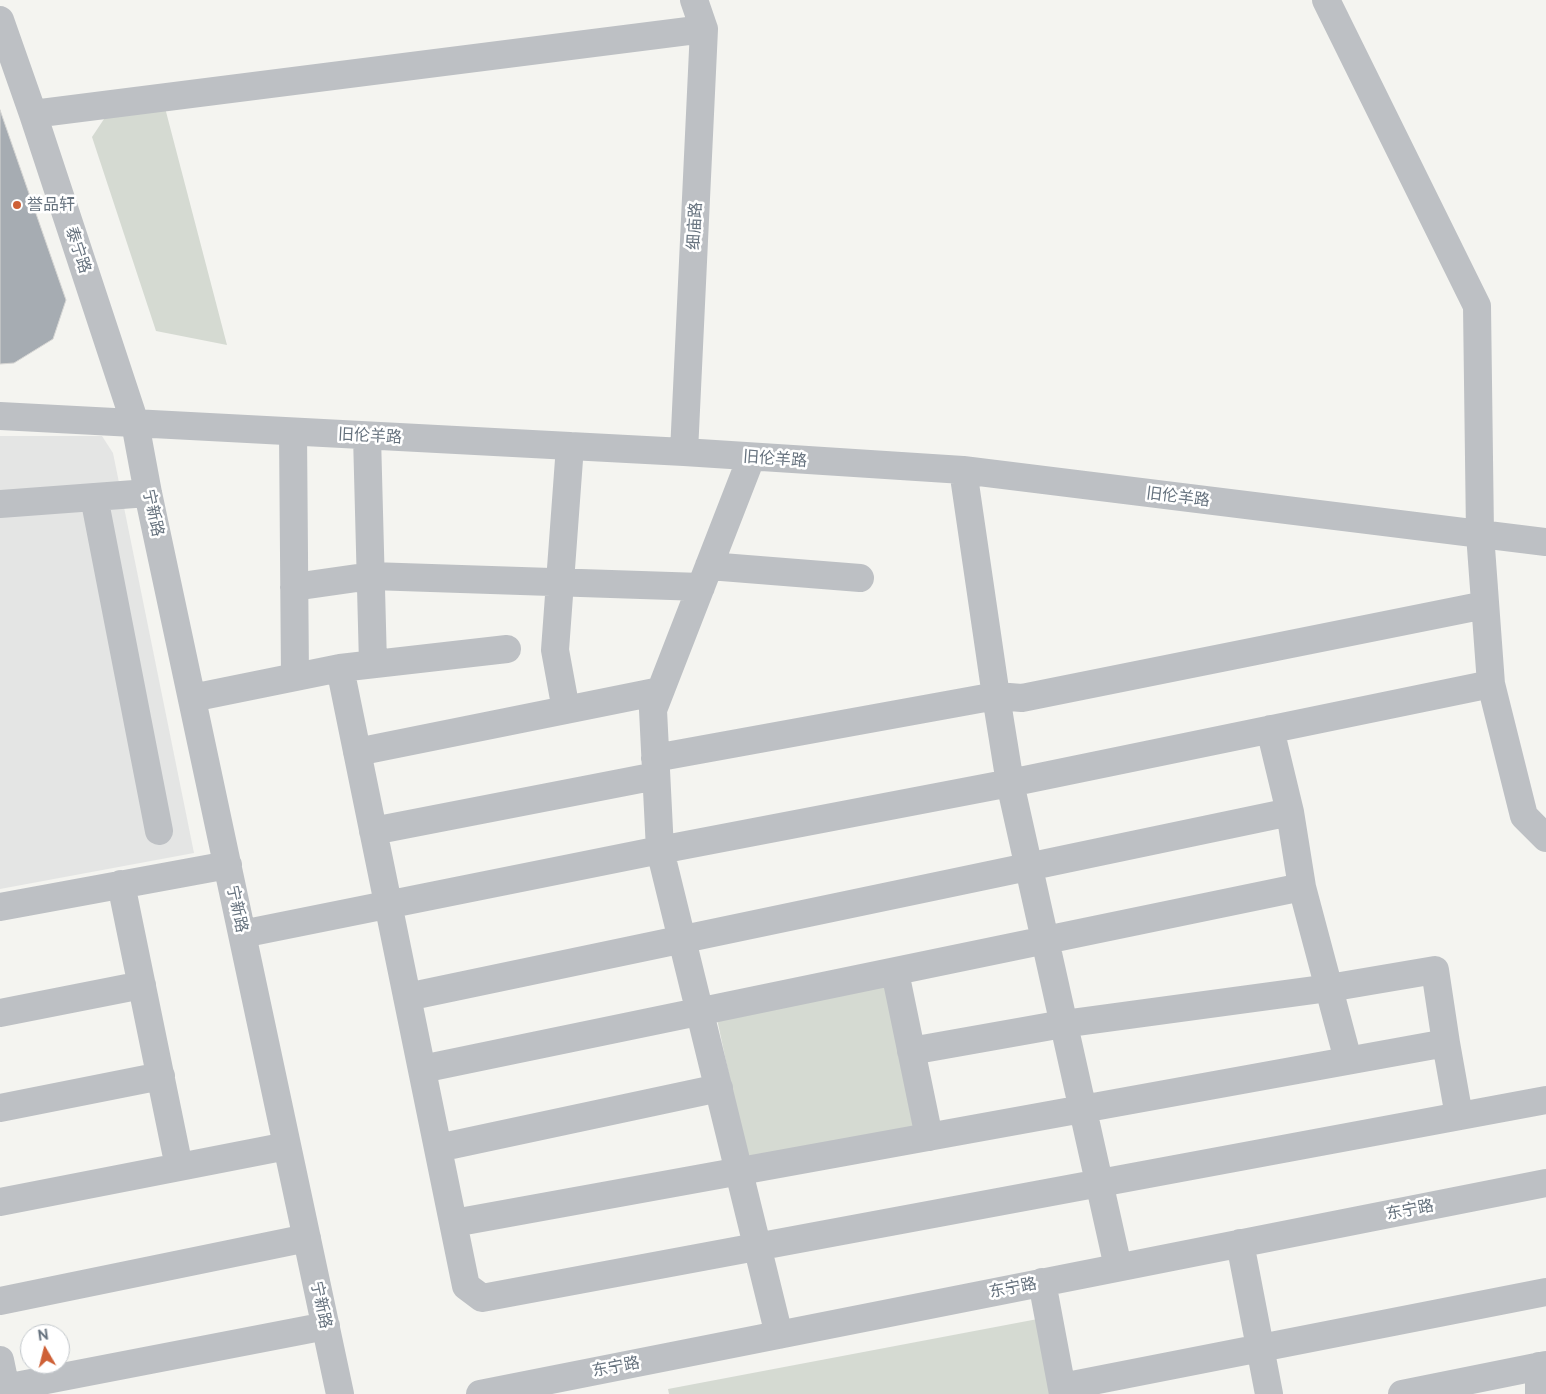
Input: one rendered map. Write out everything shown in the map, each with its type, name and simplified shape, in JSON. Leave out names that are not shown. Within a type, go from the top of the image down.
[{"type":"street","name":"细庙路","points":[[684,452],[704,29],[694,0]]},
{"type":"street","points":[[1326,0],[1477,306],[1480,534],[1491,684],[1524,816],[1546,838]]},
{"type":"street","name":"泰宁路","points":[[0,20],[135,423]]},
{"type":"street","points":[[33,114],[704,29]]},
{"type":"street","name":"旧伦羊路","points":[[0,416],[684,452],[751,458],[963,470],[1546,542]]},
{"type":"street","name":"宁新路","points":[[135,423],[148,493],[340,1394]]},
{"type":"street","points":[[293,432],[295,677]]},
{"type":"street","points":[[367,436],[373,664]]},
{"type":"street","points":[[566,710],[555,650],[570,446]]},
{"type":"street","points":[[751,458],[653,710],[660,850],[779,1335]]},
{"type":"street","points":[[963,470],[1010,783],[1118,1267]]},
{"type":"street","points":[[0,504],[148,493]]},
{"type":"street","points":[[94,497],[160,831]]},
{"type":"street","points":[[294,587],[371,576],[560,583],[704,577],[860,578]]},
{"type":"street","points":[[373,831],[656,767],[996,696],[1022,698],[1485,605]]},
{"type":"street","points":[[192,698],[340,668],[507,649]]},
{"type":"street","points":[[340,668],[466,1286],[482,1298],[1546,1100]]},
{"type":"street","points":[[242,934],[660,850],[1010,783],[1491,684]]},
{"type":"street","points":[[357,752],[660,691]]},
{"type":"street","points":[[1270,729],[1290,812],[1302,887],[1348,1060]]},
{"type":"street","points":[[407,997],[1290,812]]},
{"type":"street","points":[[0,907],[228,865]]},
{"type":"street","points":[[121,884],[179,1167]]},
{"type":"street","points":[[422,1068],[1302,887]]},
{"type":"street","points":[[911,1051],[1063,1024],[1329,988],[1435,970],[1459,1116]]},
{"type":"street","points":[[895,972],[929,1137]]},
{"type":"street","points":[[0,1012],[142,985]]},
{"type":"street","points":[[454,1224],[1446,1043]]},
{"type":"street","points":[[0,1108],[161,1076]]},
{"type":"street","points":[[438,1148],[719,1088]]},
{"type":"street","points":[[0,1202],[287,1146]]},
{"type":"street","name":"东宁路","points":[[480,1394],[1546,1183]]},
{"type":"street","points":[[0,1301],[307,1238]]},
{"type":"street","points":[[1240,1243],[1269,1394]]},
{"type":"street","points":[[1042,1282],[1063,1391],[1260,1349],[1546,1292]]},
{"type":"street","points":[[0,1360],[5,1391],[326,1326]]},
{"type":"street","points":[[1402,1394],[1542,1365],[1539,1394]]},
{"type":"shaded area","points":[[164,104],[227,345],[156,331],[92,137],[110,110]]},
{"type":"shaded area","points":[[0,436],[102,436],[113,453],[194,853],[0,889]]},
{"type":"shaded area","points":[[886,982],[918,1127],[748,1164],[717,1019]]},
{"type":"shaded area","points":[[1043,1318],[1058,1394],[669,1394],[668,1389]]},
{"type":"building","name":"誉品轩","points":[[0,110],[66,300],[53,339],[14,363],[0,364]]},
{"type":"place","name":"誉品轩","points":[[17,205]]}]
